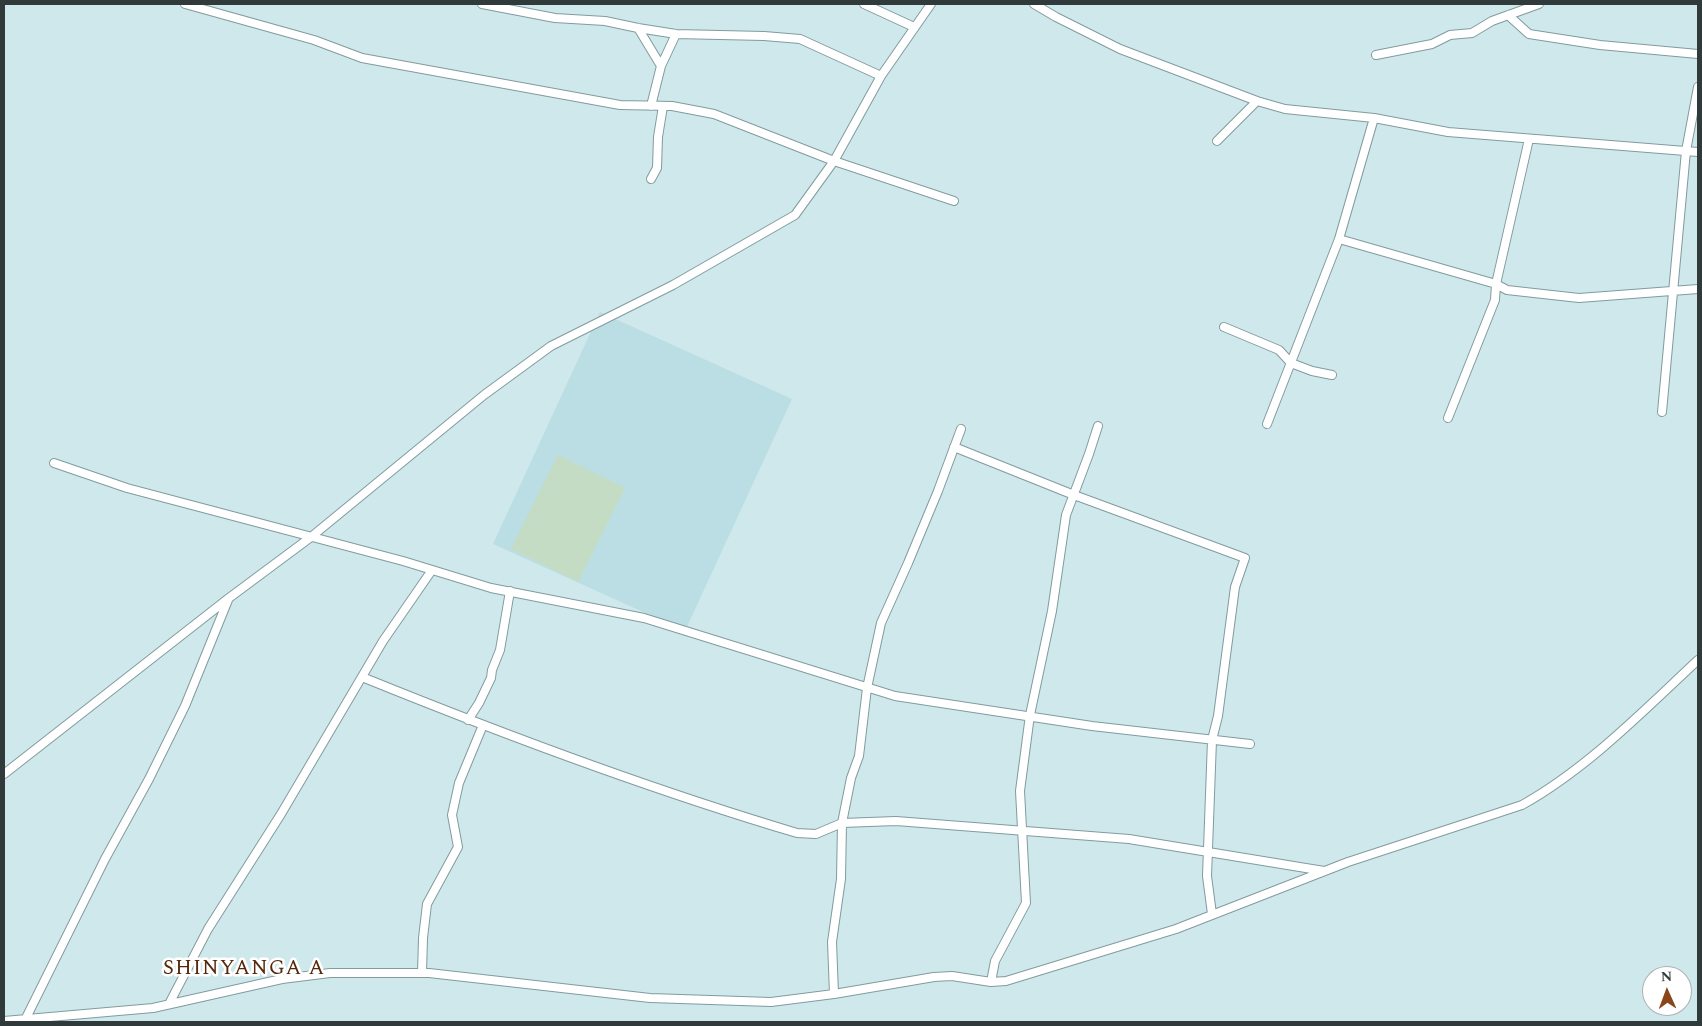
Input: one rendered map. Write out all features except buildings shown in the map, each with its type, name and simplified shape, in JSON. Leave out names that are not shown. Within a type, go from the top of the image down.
[{"type":"street","points":[[187,4],[314,40],[362,58],[620,105],[664,106],[714,114],[834,161],[954,201]]},
{"type":"street","points":[[482,4],[555,18],[604,21],[676,34],[764,36],[800,39],[881,76]]},
{"type":"street","points":[[864,4],[914,27]]},
{"type":"street","points":[[4,774],[229,598],[311,537],[484,395],[551,346],[673,285],[794,216],[834,161],[881,76],[931,4]]},
{"type":"street","points":[[1034,4],[1120,49],[1257,101],[1285,109],[1374,118],[1448,132],[1698,152]]},
{"type":"street","points":[[1376,55],[1432,44],[1450,35],[1472,33],[1492,21],[1539,4]]},
{"type":"street","points":[[1508,15],[1529,34],[1600,45],[1698,54]]},
{"type":"street","points":[[638,28],[661,66]]},
{"type":"street","points":[[651,106],[661,66],[676,34]]},
{"type":"street","points":[[1662,412],[1686,151],[1698,87]]},
{"type":"street","points":[[1218,141],[1257,101]]},
{"type":"street","points":[[651,179],[657,168],[658,137],[664,106]]},
{"type":"street","points":[[1267,424],[1339,239],[1374,118]]},
{"type":"street","points":[[1448,418],[1495,300],[1496,284],[1529,139]]},
{"type":"street","points":[[1339,239],[1496,284],[1507,290],[1579,298],[1698,289]]},
{"type":"street","points":[[1224,327],[1279,350],[1290,363],[1312,371],[1332,375]]},
{"type":"street","points":[[991,982],[995,961],[1026,903],[1020,791],[1030,715],[1052,611],[1066,515],[1098,426]]},
{"type":"street","points":[[834,994],[832,942],[841,879],[842,822],[851,778],[859,756],[867,688],[881,623],[908,563],[961,429]]},
{"type":"street","points":[[954,447],[1074,495],[1245,558],[1235,587],[1218,716],[1212,740],[1207,876],[1212,914]]},
{"type":"street","points":[[54,463],[127,488],[432,570],[491,588],[644,618],[895,696],[1030,715],[1092,726],[1250,744]]},
{"type":"street","points":[[169,1004],[208,929],[281,814],[383,641],[432,570]]},
{"type":"street","points":[[468,720],[491,678],[500,650],[510,591]]},
{"type":"street","points":[[24,1021],[100,868],[149,779],[185,706],[229,598]]},
{"type":"street","points":[[4,1021],[69,1019],[153,1008],[282,979],[330,973],[422,973],[650,998],[771,1002],[834,994],[934,977],[952,976],[991,982],[1006,981],[1176,929],[1325,871],[1522,805],[1545,792],[1608,743],[1698,660]]},
{"type":"street","points":[[362,677],[468,720],[653,787],[797,834],[816,834],[842,822],[896,821],[1129,839],[1325,871]]},
{"type":"street","points":[[422,973],[423,938],[427,904],[458,847],[452,816],[459,783],[483,725]]},
{"type":"shaded area","points":[[600,312],[792,399],[685,631],[493,544]]},
{"type":"green space","points":[[558,455],[625,488],[578,582],[511,549]]},
{"type":"district","name":"SHINYANGA A","points":[[244,970]]}]
